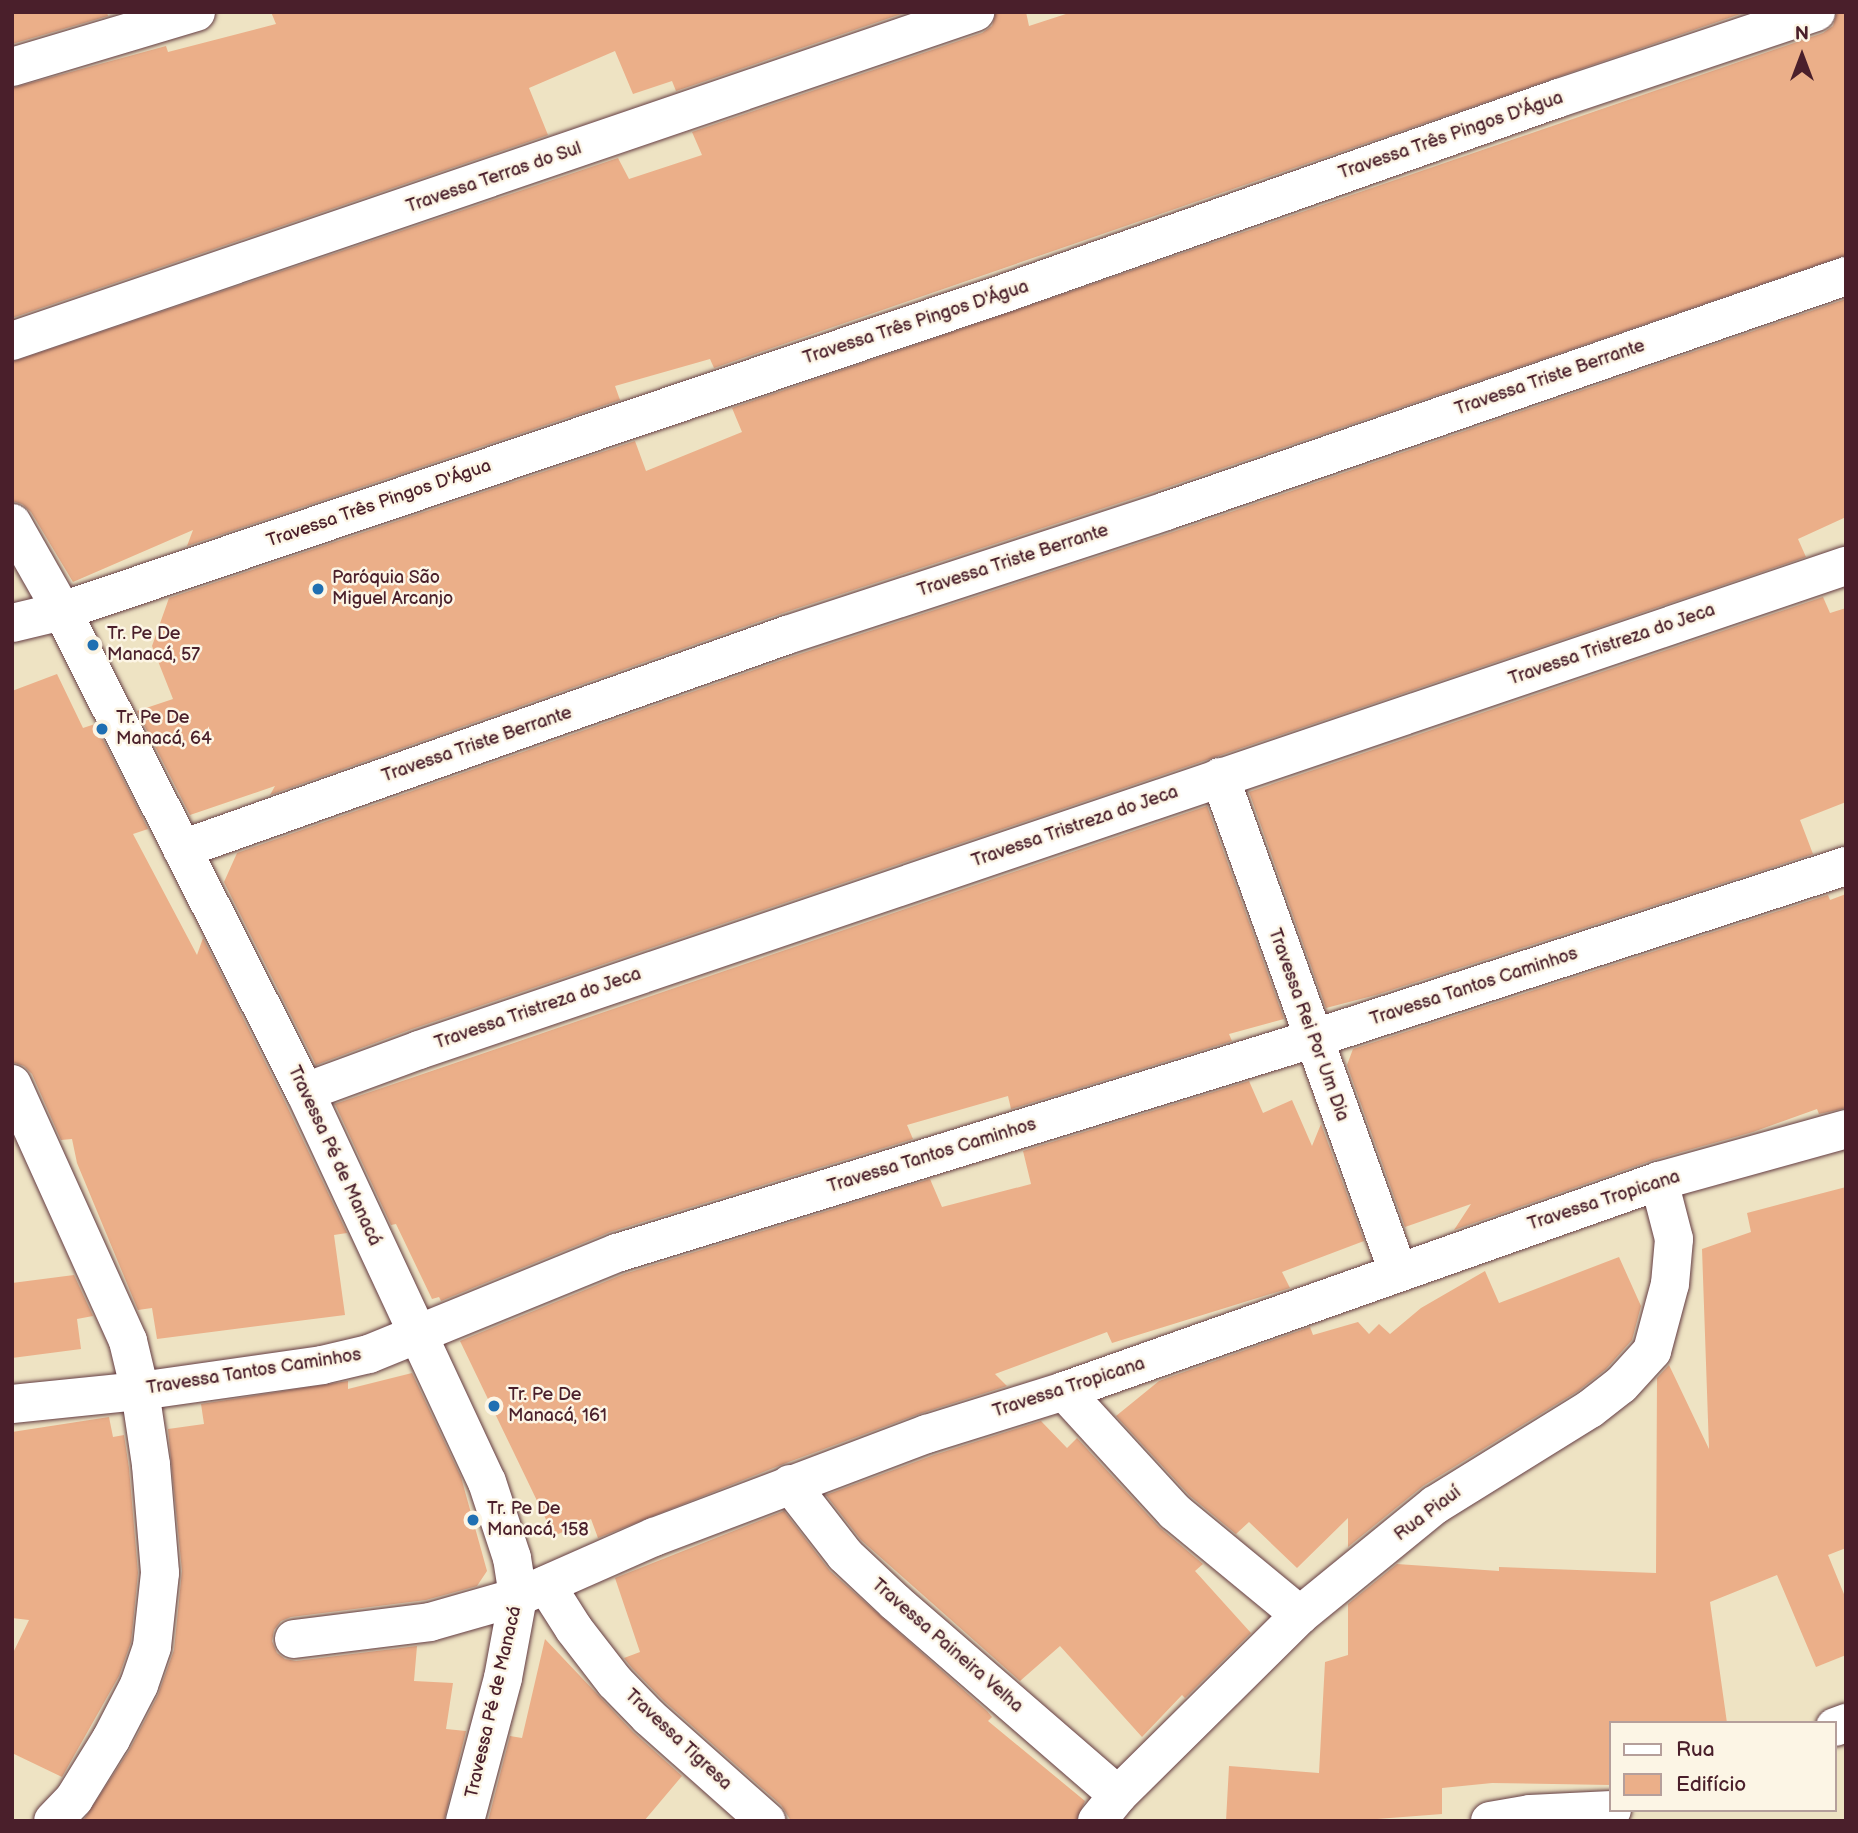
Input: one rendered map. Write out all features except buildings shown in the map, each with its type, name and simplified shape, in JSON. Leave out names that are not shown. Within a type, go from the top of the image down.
[{"type":"street","points":[[12,67],[197,12]]},
{"type":"street","name":"Travessa Terras do Sul","points":[[12,341],[916,21],[975,12]]},
{"type":"street","name":"Travessa Três Pingos D'Água","points":[[12,623],[62,611],[1008,292],[1546,103],[1816,12]]},
{"type":"street","name":"Travessa Triste Berrante","points":[[182,849],[787,635],[1179,506],[1846,276]]},
{"type":"street","name":"Travessa Pé de Manacá","points":[[12,523],[62,611],[305,1092],[487,1482],[512,1558],[532,1591],[503,1678],[465,1821]]},
{"type":"street","name":"Travessa Tristreza do Jeca","points":[[305,1092],[419,1050],[1846,566]]},
{"type":"street","name":"Travessa Rei Por Um Dia","points":[[1220,777],[1398,1272]]},
{"type":"street","name":"Travessa Tantos Caminhos","points":[[12,1404],[140,1391],[322,1365],[369,1354],[617,1253],[1312,1039],[1846,866]]},
{"type":"street","points":[[12,1084],[112,1300],[128,1341],[140,1391],[151,1465],[160,1573],[152,1647],[138,1685],[111,1740],[74,1799],[53,1821]]},
{"type":"street","name":"Travessa Tropicana","points":[[294,1639],[430,1622],[532,1591],[654,1537],[927,1434],[1064,1391],[1659,1181],[1846,1129]]},
{"type":"street","name":"Rua Piauí","points":[[1107,1808],[1300,1615],[1435,1505],[1590,1409],[1621,1385],[1652,1350],[1670,1284],[1674,1239],[1659,1181]]},
{"type":"street","points":[[1064,1391],[1175,1512],[1300,1615]]},
{"type":"street","name":"Travessa Paineira Velha","points":[[790,1484],[845,1555],[1107,1808]]},
{"type":"street","name":"Travessa Tigresa","points":[[532,1591],[574,1629],[615,1682],[649,1717],[766,1821]]},
{"type":"street","points":[[1490,1821],[1530,1814],[1610,1810]]},
{"type":"place","name":"Paróquia São Miguel Arcanjo","points":[[318,589]]},
{"type":"place","name":"Tr. Pe De Manacá, 57","points":[[93,645]]},
{"type":"place","name":"Tr. Pe De Manacá, 64","points":[[102,729]]},
{"type":"place","name":"Tr. Pe De Manacá, 161","points":[[494,1406]]},
{"type":"place","name":"Tr. Pe De Manacá, 158","points":[[473,1520]]}]
